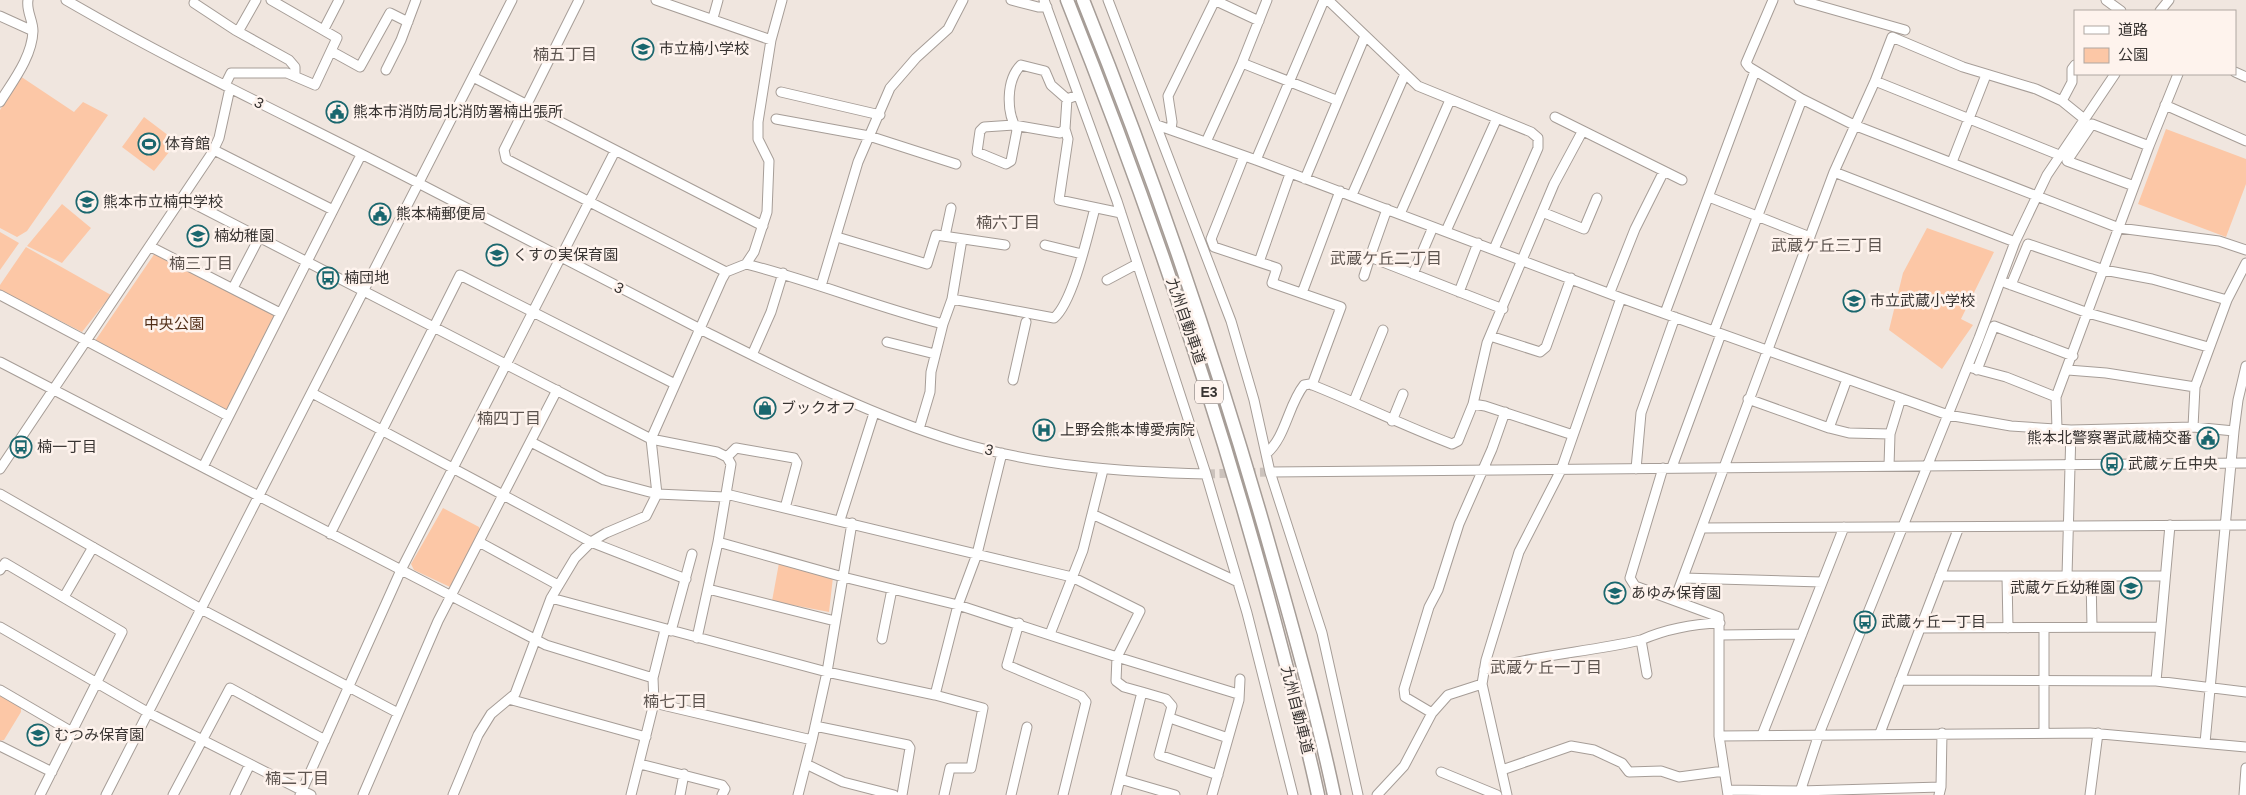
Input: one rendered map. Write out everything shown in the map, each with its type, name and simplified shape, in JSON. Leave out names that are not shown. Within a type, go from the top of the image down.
[{"type":"highway","name":"九州自動車道","points":[[1067,0],[1126,148],[1204,375],[1270,602],[1318,795]]},
{"type":"highway","name":"九州自動車道","points":[[1083,0],[1121,96],[1178,254],[1218,373],[1285,601],[1334,795]]},
{"type":"street","points":[[0,102],[24,62],[30,46],[33,31],[27,6],[28,0]]},
{"type":"street","name":"3","points":[[66,0],[130,37],[418,183],[560,258],[808,384],[874,413],[919,429],[1002,453],[1103,470],[1206,474]]},
{"type":"street","points":[[239,30],[256,0]]},
{"type":"street","points":[[0,469],[151,247],[214,150],[231,73],[295,74],[315,85],[337,38],[271,0]]},
{"type":"street","points":[[324,29],[339,0]]},
{"type":"street","points":[[386,70],[416,0]]},
{"type":"street","points":[[106,795],[512,0]]},
{"type":"street","points":[[579,0],[504,150],[506,159],[726,272]]},
{"type":"street","points":[[656,0],[714,18],[771,40]]},
{"type":"street","points":[[714,18],[718,0]]},
{"type":"street","points":[[453,795],[478,735],[491,714],[515,694],[529,661],[535,638],[551,598],[575,558],[591,542],[646,516],[657,494],[651,439],[699,328],[726,272],[746,264],[754,252],[767,212],[769,161],[758,138],[758,122],[771,40],[782,0]]},
{"type":"street","points":[[821,286],[858,162],[880,115],[890,88],[916,58],[948,29],[963,0]]},
{"type":"street","points":[[1011,0],[1038,7],[1046,3],[1121,213],[1206,474],[1238,582],[1293,795]]},
{"type":"street","points":[[1108,0],[1231,321],[1254,400],[1270,472],[1322,633],[1358,795]]},
{"type":"street","points":[[1171,130],[1172,122],[1167,102],[1168,96],[1214,0],[1259,21]]},
{"type":"street","points":[[1206,142],[1242,63],[1267,0]]},
{"type":"street","points":[[1256,160],[1326,0],[1418,86],[1531,132],[1538,138],[1539,143],[1494,249]]},
{"type":"street","points":[[1773,0],[1746,63],[1755,71],[1802,99],[1854,125],[2119,228],[2219,241],[2246,250]]},
{"type":"street","points":[[1799,0],[1905,30]]},
{"type":"street","points":[[2106,0],[2116,10]]},
{"type":"street","points":[[2161,10],[2169,0]]},
{"type":"street","points":[[194,3],[289,60],[295,67],[295,74]]},
{"type":"street","points":[[331,51],[360,67],[390,13],[408,22]]},
{"type":"street","points":[[0,16],[33,31]]},
{"type":"street","points":[[1305,179],[1336,100],[1365,36]]},
{"type":"street","points":[[1675,599],[1834,172],[1854,125],[1876,81],[1892,37],[1986,74],[2036,89],[2062,101],[2083,118]]},
{"type":"street","points":[[1242,63],[1336,100]]},
{"type":"street","points":[[1065,130],[1060,133],[1014,125],[984,127],[980,131],[977,152],[1006,164],[1011,160],[1017,130],[1014,125],[1008,96],[1016,70],[1021,64],[1044,71],[1051,85],[1067,99]]},
{"type":"street","points":[[2062,101],[2072,82],[2072,69],[2074,66]]},
{"type":"street","points":[[1665,313],[1755,71]]},
{"type":"street","points":[[1352,195],[1405,74]]},
{"type":"street","points":[[1952,162],[1986,74]]},
{"type":"street","points":[[1799,793],[1819,734],[2001,282],[2015,242],[2036,196],[2059,155],[2114,75]]},
{"type":"street","points":[[2057,429],[2056,397],[2068,370],[2134,186],[2178,75]]},
{"type":"street","points":[[473,77],[763,226]]},
{"type":"street","points":[[1876,81],[2059,155]]},
{"type":"street","points":[[781,92],[880,115]]},
{"type":"street","points":[[1067,99],[1078,94]]},
{"type":"street","points":[[1067,99],[1065,130],[1068,139],[1058,200],[1121,213]]},
{"type":"street","points":[[1802,99],[1667,467],[1630,578],[1635,586],[1675,599],[1719,617],[1721,635],[1719,736],[1728,792],[1940,791],[1942,733]]},
{"type":"street","points":[[1400,214],[1450,100]]},
{"type":"street","points":[[2165,105],[2246,141]]},
{"type":"street","points":[[1555,117],[1682,180]]},
{"type":"street","points":[[1446,231],[1497,118]]},
{"type":"street","points":[[776,119],[869,136],[956,164]]},
{"type":"street","points":[[2134,186],[2067,161],[2092,124],[2149,146]]},
{"type":"street","points":[[1157,125],[1352,195],[1387,210],[1622,298],[1948,415],[2011,426],[2071,430],[2193,427],[2234,431]]},
{"type":"street","points":[[1266,454],[1271,450],[1280,434],[1298,393],[1304,385],[1312,385],[1354,401],[1392,421],[1452,444],[1458,441],[1474,404],[1484,351],[1490,336],[1503,309],[1554,184],[1582,132]]},
{"type":"street","points":[[214,150],[333,210]]},
{"type":"street","points":[[301,793],[401,570],[452,466],[615,151]]},
{"type":"street","points":[[202,467],[362,155]]},
{"type":"street","points":[[1244,156],[1211,240],[1214,247],[1277,268],[1272,282],[1341,307],[1312,385]]},
{"type":"street","points":[[1610,292],[1635,229],[1664,171]]},
{"type":"street","points":[[1834,172],[2015,242]]},
{"type":"street","points":[[1259,262],[1290,174]]},
{"type":"street","points":[[1302,293],[1340,191]]},
{"type":"street","points":[[1708,197],[1810,237]]},
{"type":"street","points":[[183,198],[651,439],[717,452],[727,457],[731,464],[718,542],[696,638]]},
{"type":"street","points":[[1542,212],[1584,229],[1597,198]]},
{"type":"street","points":[[945,236],[952,208]]},
{"type":"street","points":[[952,299],[1054,318],[1070,293],[1095,208]]},
{"type":"street","points":[[1364,276],[1387,210]]},
{"type":"street","points":[[1413,274],[1433,227]]},
{"type":"street","points":[[837,236],[927,264],[936,235],[1005,245]]},
{"type":"street","points":[[233,288],[259,238]]},
{"type":"street","points":[[919,429],[930,392],[931,372],[935,354],[952,299],[962,239]]},
{"type":"street","points":[[1459,292],[1478,243]]},
{"type":"street","points":[[2011,286],[2028,244],[2104,270],[2152,278],[2227,300]]},
{"type":"street","points":[[1045,245],[1082,254]]},
{"type":"street","points":[[151,247],[280,313]]},
{"type":"street","points":[[1370,257],[1503,309]]},
{"type":"street","points":[[2193,427],[2195,387],[2208,346],[2227,300],[2246,263]]},
{"type":"street","points":[[746,264],[783,273],[893,311],[943,324]]},
{"type":"street","points":[[1107,280],[1137,264]]},
{"type":"street","points":[[752,355],[770,312],[783,273]]},
{"type":"street","points":[[330,534],[460,275],[675,384]]},
{"type":"street","points":[[1490,336],[1540,352],[1546,348],[1571,278]]},
{"type":"street","points":[[2001,282],[2088,313],[2208,346]]},
{"type":"street","points":[[0,295],[228,416]]},
{"type":"street","points":[[1507,795],[1482,684],[1484,670],[1519,552],[1561,470],[1622,298]]},
{"type":"street","points":[[1636,469],[1641,413],[1675,317]]},
{"type":"street","points":[[1013,380],[1026,322]]},
{"type":"street","points":[[1977,370],[1994,326],[2073,356]]},
{"type":"street","points":[[1354,401],[1383,330]]},
{"type":"street","points":[[887,342],[935,354]]},
{"type":"street","points":[[0,362],[546,645],[653,678]]},
{"type":"street","points":[[2205,743],[2234,431],[2238,400],[2246,366]]},
{"type":"street","points":[[1967,367],[2006,377],[2056,397]]},
{"type":"street","points":[[2068,370],[2106,373],[2195,387]]},
{"type":"street","points":[[1829,428],[1847,379]]},
{"type":"street","points":[[362,795],[438,622],[557,390]]},
{"type":"street","points":[[312,393],[452,466],[591,542],[686,579]]},
{"type":"street","points":[[1392,421],[1403,394]]},
{"type":"street","points":[[1889,466],[1890,434],[1902,398]]},
{"type":"street","points":[[1748,399],[1829,428],[1849,433],[1890,434]]},
{"type":"street","points":[[1474,404],[1505,412],[1573,436]]},
{"type":"street","points":[[1432,713],[1405,697],[1404,689],[1429,607],[1438,590],[1459,524],[1505,412]]},
{"type":"street","points":[[840,520],[874,413]]},
{"type":"street","points":[[2067,576],[2071,430]]},
{"type":"street","points":[[531,442],[604,480],[657,494],[726,495],[840,520],[1072,577],[1140,611],[1118,657],[1116,681],[1124,687],[1169,701],[1172,709],[1159,755],[1218,775]]},
{"type":"street","points":[[727,457],[736,448],[794,458],[797,463],[785,508]]},
{"type":"street","points":[[935,695],[958,605],[976,554],[1002,453]]},
{"type":"street","points":[[1270,472],[2246,463]]},
{"type":"street","points":[[1050,634],[1083,550],[1103,470]]},
{"type":"street","points":[[0,494],[201,609],[398,713]]},
{"type":"street","points":[[1092,514],[1238,582]]},
{"type":"street","points":[[798,795],[827,672],[852,523]]},
{"type":"street","points":[[2156,681],[2170,525]]},
{"type":"street","points":[[1702,528],[2246,525]]},
{"type":"street","points":[[1762,735],[1844,526]]},
{"type":"street","points":[[1880,733],[1959,527]]},
{"type":"street","points":[[479,542],[558,585]]},
{"type":"street","points":[[718,542],[843,577],[958,605],[1238,694]]},
{"type":"street","points":[[64,597],[93,547]]},
{"type":"street","points":[[631,795],[654,703],[653,678],[686,579],[692,554]]},
{"type":"street","points":[[0,570],[5,563],[122,632],[40,795]]},
{"type":"street","points":[[1940,576],[2165,576]]},
{"type":"street","points":[[2007,576],[2008,628]]},
{"type":"street","points":[[2091,576],[2092,627]]},
{"type":"street","points":[[1683,578],[1822,582]]},
{"type":"street","points":[[708,589],[836,621]]},
{"type":"street","points":[[882,639],[892,589]]},
{"type":"street","points":[[551,598],[827,672],[935,695],[983,708],[972,766],[969,769],[950,768],[944,795]]},
{"type":"street","points":[[1019,623],[1007,664],[1081,696],[1086,702],[1063,795]]},
{"type":"street","points":[[1484,670],[1568,651],[1601,650],[1698,624],[1720,623]]},
{"type":"street","points":[[0,627],[149,713],[250,764],[301,793],[311,795]]},
{"type":"street","points":[[1920,628],[2160,627]]},
{"type":"street","points":[[2044,628],[2044,733]]},
{"type":"street","points":[[1721,635],[1802,634]]},
{"type":"street","points":[[1641,640],[1647,674]]},
{"type":"street","points":[[1212,795],[1228,738],[1240,679]]},
{"type":"street","points":[[1900,680],[2156,681],[2246,692]]},
{"type":"street","points":[[1377,795],[1404,766],[1432,713],[1452,693],[1482,684]]},
{"type":"street","points":[[174,795],[201,739],[230,688],[325,740]]},
{"type":"street","points":[[0,690],[72,732]]},
{"type":"street","points":[[1116,795],[1142,692]]},
{"type":"street","points":[[509,699],[646,737]]},
{"type":"street","points":[[654,703],[812,740]]},
{"type":"street","points":[[1170,718],[1228,738]]},
{"type":"street","points":[[815,726],[908,745],[910,748],[902,795]]},
{"type":"street","points":[[1011,795],[1027,727]]},
{"type":"street","points":[[1719,736],[1880,733],[2098,733],[2246,747]]},
{"type":"street","points":[[2090,795],[2098,733]]},
{"type":"street","points":[[0,746],[52,772]]},
{"type":"street","points":[[1502,770],[1570,746],[1594,750],[1622,763],[1629,772],[1661,771],[1679,777],[1724,771]]},
{"type":"street","points":[[235,795],[250,764]]},
{"type":"street","points":[[640,764],[722,785],[725,788],[722,795]]},
{"type":"street","points":[[806,764],[866,792],[894,795]]},
{"type":"street","points":[[2244,795],[2246,768]]},
{"type":"street","points":[[1441,772],[1497,795]]},
{"type":"street","points":[[680,795],[684,774]]},
{"type":"street","points":[[1120,779],[1175,795]]},
{"type":"green space","points":[[20,76],[74,112],[83,102],[108,115],[27,231],[17,237],[0,228],[0,110]]},
{"type":"green space","name":"体育館","points":[[144,117],[177,142],[154,171],[122,147]]},
{"type":"green space","points":[[2166,129],[2246,159],[2246,184],[2226,237],[2138,204]]},
{"type":"green space","points":[[62,204],[91,228],[62,263],[27,246]]},
{"type":"green space","points":[[1927,228],[1994,252],[1961,319],[1973,325],[1942,369],[1889,330],[1903,273]]},
{"type":"green space","points":[[0,232],[19,243],[0,270]]},
{"type":"green space","points":[[26,247],[111,295],[82,332],[0,290],[0,285]]},
{"type":"green space","name":"中央公園","points":[[155,253],[273,314],[274,318],[227,409],[224,410],[97,345],[95,341]]},
{"type":"green space","points":[[443,508],[479,527],[481,536],[454,585],[450,587],[414,570],[411,564]]},
{"type":"green space","points":[[779,563],[833,577],[829,612],[772,601]]},
{"type":"green space","points":[[0,695],[21,707],[21,712],[4,740],[0,741]]},
{"type":"tunnel","points":[[1206,474],[1270,472]]},
{"type":"place","name":"市立楠小学校","points":[[643,49]]},
{"type":"place","name":"熊本市消防局北消防署楠出張所","points":[[337,112]]},
{"type":"place","name":"体育館","points":[[149,144]]},
{"type":"place","name":"熊本市立楠中学校","points":[[87,202]]},
{"type":"place","name":"熊本楠郵便局","points":[[380,214]]},
{"type":"place","name":"楠幼稚園","points":[[198,236]]},
{"type":"place","name":"くすの実保育園","points":[[497,255]]},
{"type":"place","name":"楠団地","points":[[328,278]]},
{"type":"place","name":"市立武蔵小学校","points":[[1854,301]]},
{"type":"place","name":"ブックオフ","points":[[765,408]]},
{"type":"place","name":"上野会熊本博愛病院","points":[[1044,430]]},
{"type":"place","name":"熊本北警察署武蔵楠交番","points":[[2208,438]]},
{"type":"place","name":"楠一丁目","points":[[21,447]]},
{"type":"place","name":"武蔵ヶ丘中央","points":[[2112,464]]},
{"type":"place","name":"武蔵ケ丘幼稚園","points":[[2131,588]]},
{"type":"place","name":"あゆみ保育園","points":[[1615,593]]},
{"type":"place","name":"武蔵ヶ丘一丁目","points":[[1865,622]]},
{"type":"place","name":"むつみ保育園","points":[[38,735]]},
{"type":"district","name":"楠五丁目","points":[[565,54]]},
{"type":"district","name":"楠六丁目","points":[[1008,222]]},
{"type":"district","name":"武蔵ケ丘三丁目","points":[[1827,245]]},
{"type":"district","name":"武蔵ケ丘二丁目","points":[[1386,258]]},
{"type":"district","name":"楠三丁目","points":[[201,263]]},
{"type":"district","name":"楠四丁目","points":[[509,418]]},
{"type":"district","name":"武蔵ケ丘一丁目","points":[[1546,667]]},
{"type":"district","name":"楠七丁目","points":[[675,701]]},
{"type":"district","name":"楠二丁目","points":[[297,778]]}]
